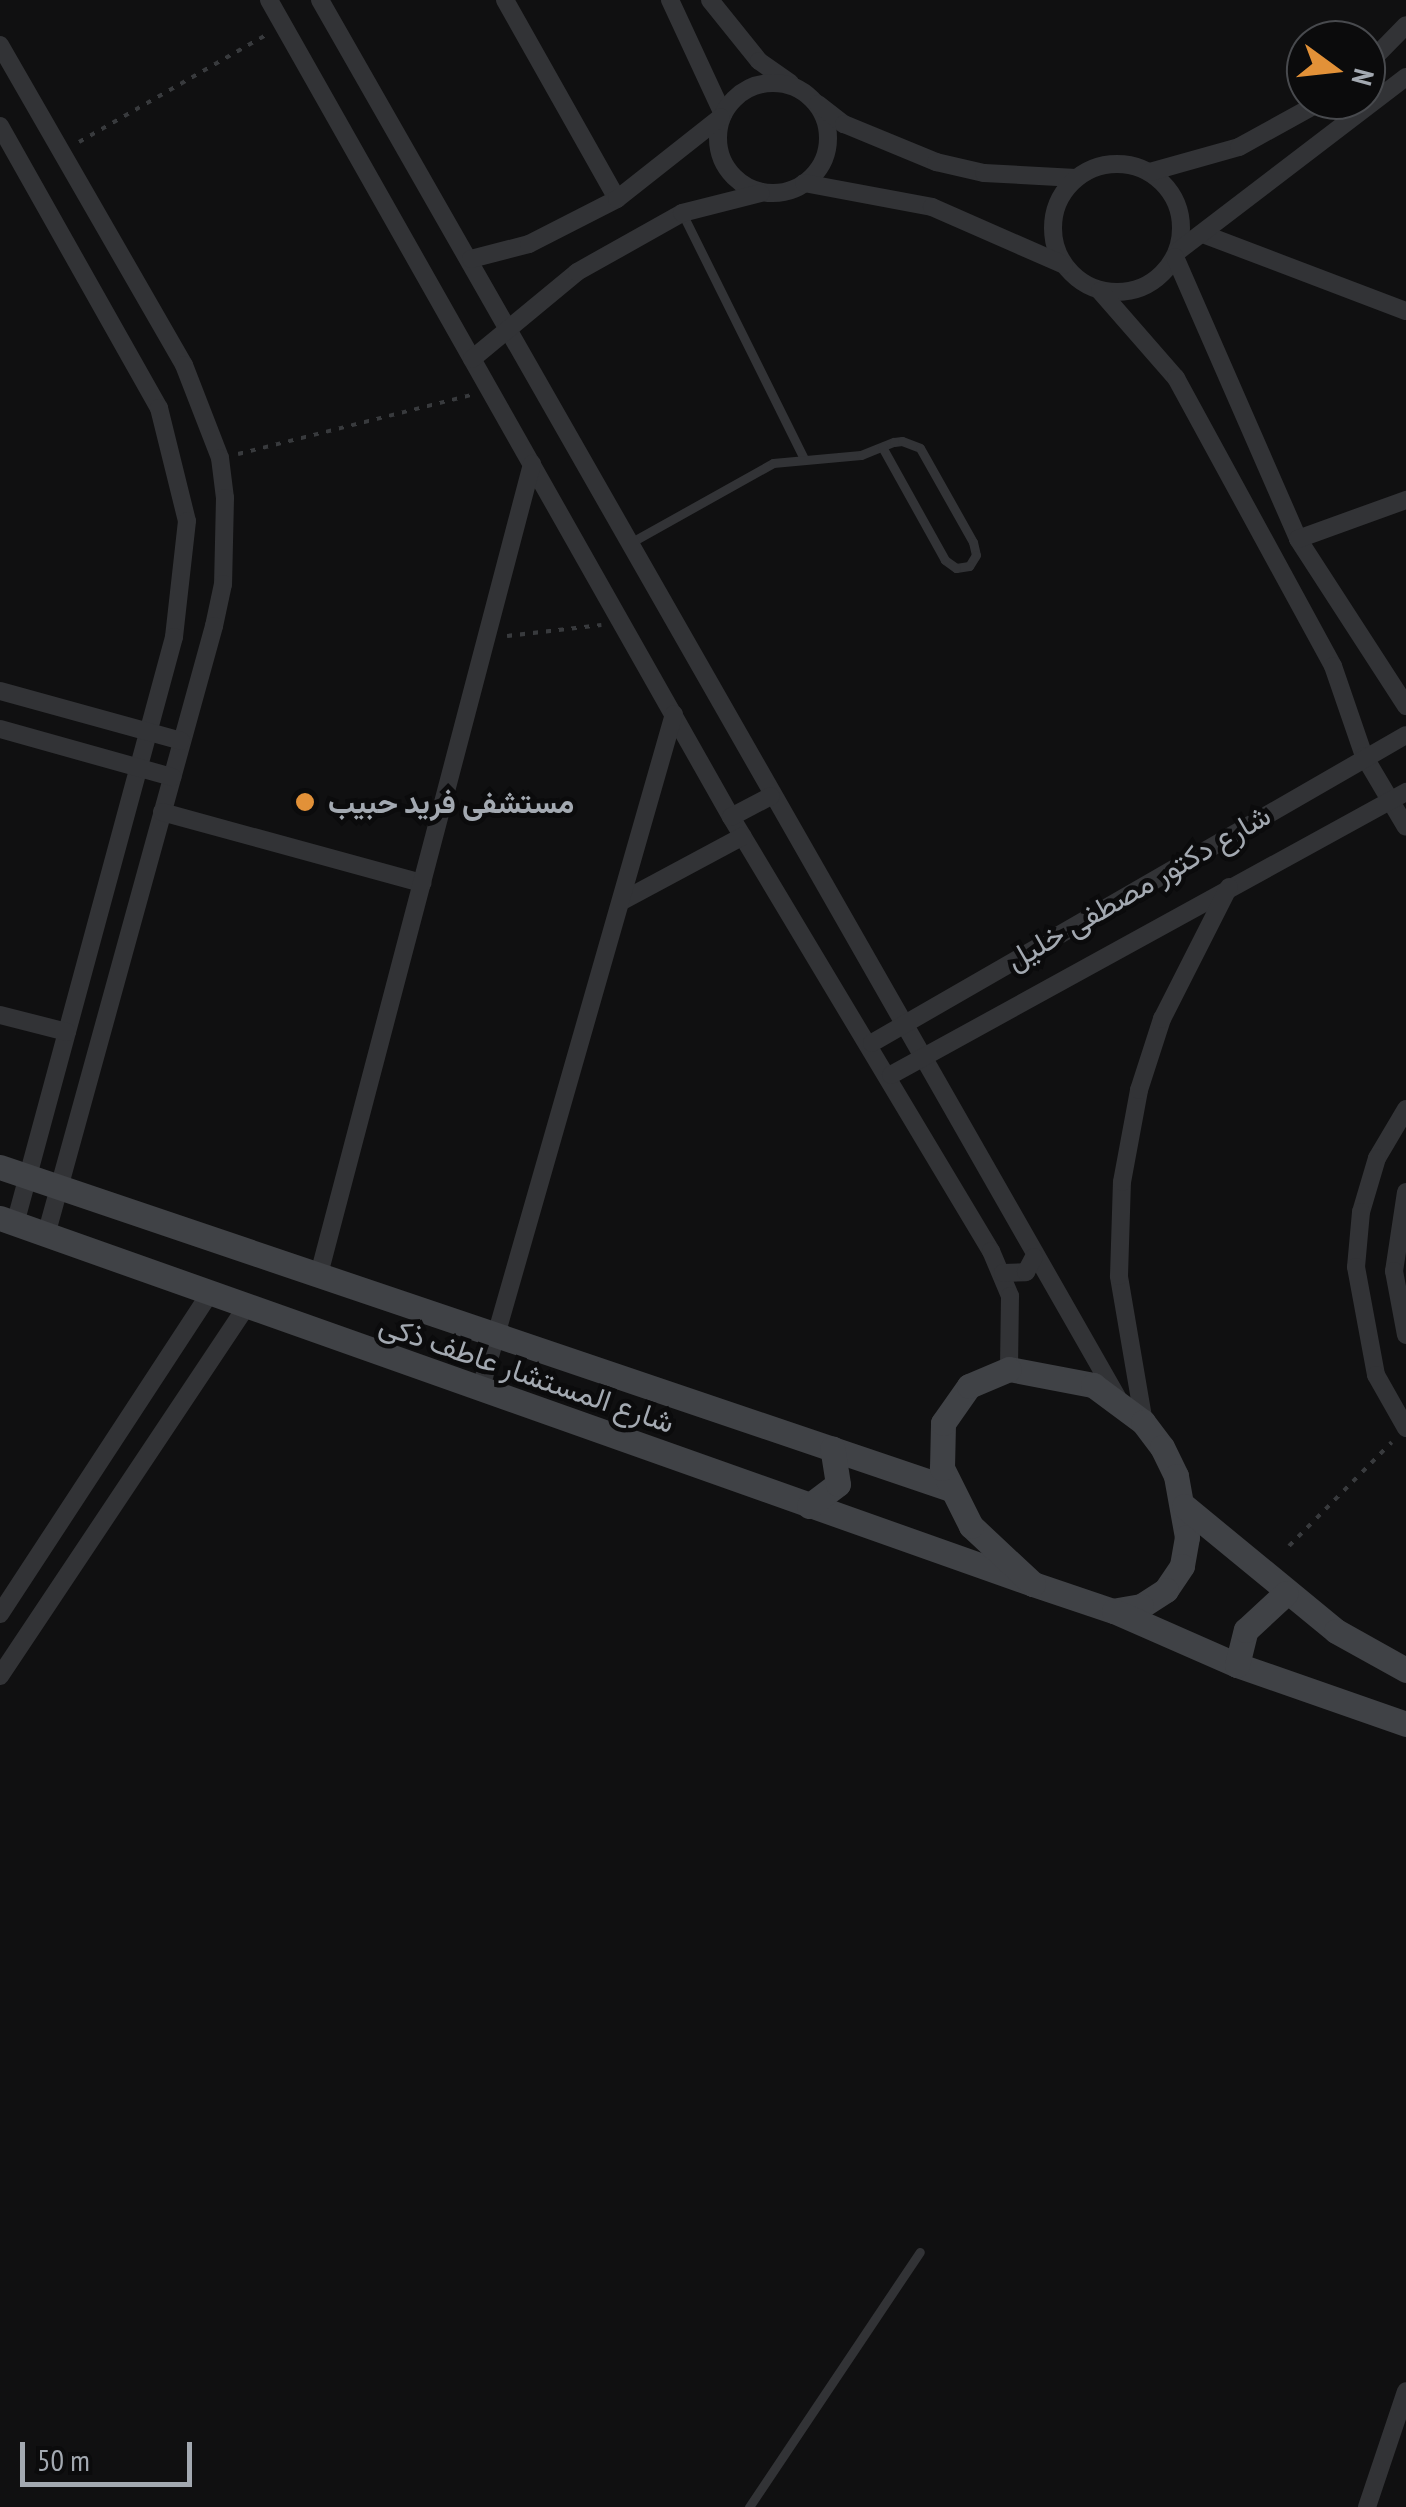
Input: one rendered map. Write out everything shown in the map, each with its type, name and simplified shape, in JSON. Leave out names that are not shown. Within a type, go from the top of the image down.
[{"type":"street","points":[[268,0],[732,817],[872,1043],[1002,1273],[1013,1320],[1009,1369]]},
{"type":"street","points":[[320,0],[512,332],[919,1057],[1120,1402]]},
{"type":"street","points":[[505,0],[616,200]]},
{"type":"street","points":[[670,0],[722,116],[725,166],[766,193]]},
{"type":"street","points":[[710,0],[759,61],[844,124],[936,162],[1076,178]]},
{"type":"street","points":[[1386,45],[1406,24]]},
{"type":"street","points":[[0,45],[184,365],[220,458],[222,584],[46,1235]]},
{"type":"street","points":[[1100,291],[1144,287],[1202,234],[1406,77]]},
{"type":"street","points":[[470,259],[529,244],[616,200],[722,116],[733,99],[764,83],[805,94],[828,133],[818,170],[804,183]]},
{"type":"street","points":[[1064,266],[1053,220],[1076,178],[1099,166],[1125,164],[1150,172],[1239,148],[1289,120]]},
{"type":"street","points":[[0,126],[142,373],[173,444],[187,560],[148,732],[67,1032],[27,1178],[8,1221]]},
{"type":"street","points":[[1150,172],[1178,207],[1176,255],[1298,539],[1406,706]]},
{"type":"street","points":[[472,359],[512,332],[578,272],[682,213],[804,183],[932,208],[1064,266],[1100,291],[1176,378],[1333,666],[1364,756],[1398,797],[1406,827]]},
{"type":"street","points":[[1202,234],[1406,311]]},
{"type":"street","points":[[318,1278],[532,464]]},
{"type":"street","points":[[1298,539],[1406,500]]},
{"type":"street","points":[[0,691],[182,742]]},
{"type":"street","points":[[480,1391],[674,714]]},
{"type":"street","points":[[0,729],[172,777]]},
{"type":"street","name":"شارع دكتور مصطفى خليل","points":[[872,1043],[1406,735]]},
{"type":"street","points":[[732,817],[772,796]]},
{"type":"street","name":"شارع دكتور مصطفى خليل","points":[[890,1075],[1398,797]]},
{"type":"street","points":[[162,812],[422,883]]},
{"type":"street","points":[[622,901],[743,836]]},
{"type":"street","points":[[1144,1423],[1120,1276],[1122,1182],[1139,1090],[1162,1019],[1229,888]]},
{"type":"street","points":[[0,1015],[67,1032]]},
{"type":"street","points":[[1406,1109],[1377,1158],[1361,1212],[1356,1268],[1376,1375],[1406,1428]]},
{"type":"street","name":"شارع المستشار عاطف ذكى","points":[[0,1168],[952,1489]]},
{"type":"street","points":[[1406,1192],[1394,1271],[1406,1335]]},
{"type":"street","name":"شارع المستشار عاطف ذكى","points":[[8,1221],[1033,1584]]},
{"type":"street","points":[[1002,1273],[1026,1272],[1034,1257]]},
{"type":"street","points":[[0,1614],[210,1295]]},
{"type":"street","points":[[0,1676],[245,1308]]},
{"type":"street","points":[[1114,1610],[1141,1606],[1166,1590],[1182,1566],[1184,1506],[1176,1476],[1144,1423],[1120,1402],[1064,1375],[1009,1369],[969,1386],[948,1413],[940,1446],[952,1489],[971,1526],[1033,1584],[1114,1610],[1237,1665],[1406,1724]]},
{"type":"street","points":[[809,1506],[838,1484],[832,1448]]},
{"type":"street","points":[[1184,1506],[1286,1593],[1406,1670]]},
{"type":"street","points":[[1237,1665],[1246,1630],[1286,1593]]},
{"type":"street","points":[[1367,2507],[1406,2391]]},
{"type":"lane","points":[[682,213],[804,459]]},
{"type":"lane","points":[[630,542],[773,463],[833,460],[902,440],[920,448],[976,548],[969,566],[956,568],[945,560],[882,447]]},
{"type":"lane","points":[[749,2507],[920,2252]]},
{"type":"path","points":[[61,152],[283,26]]},
{"type":"path","points":[[220,458],[490,390]]},
{"type":"path","points":[[485,644],[540,628],[626,628]]},
{"type":"path","points":[[1289,1546],[1406,1428]]},
{"type":"place","name":"مستشفى فريد حبيب","points":[[305,802]]}]
